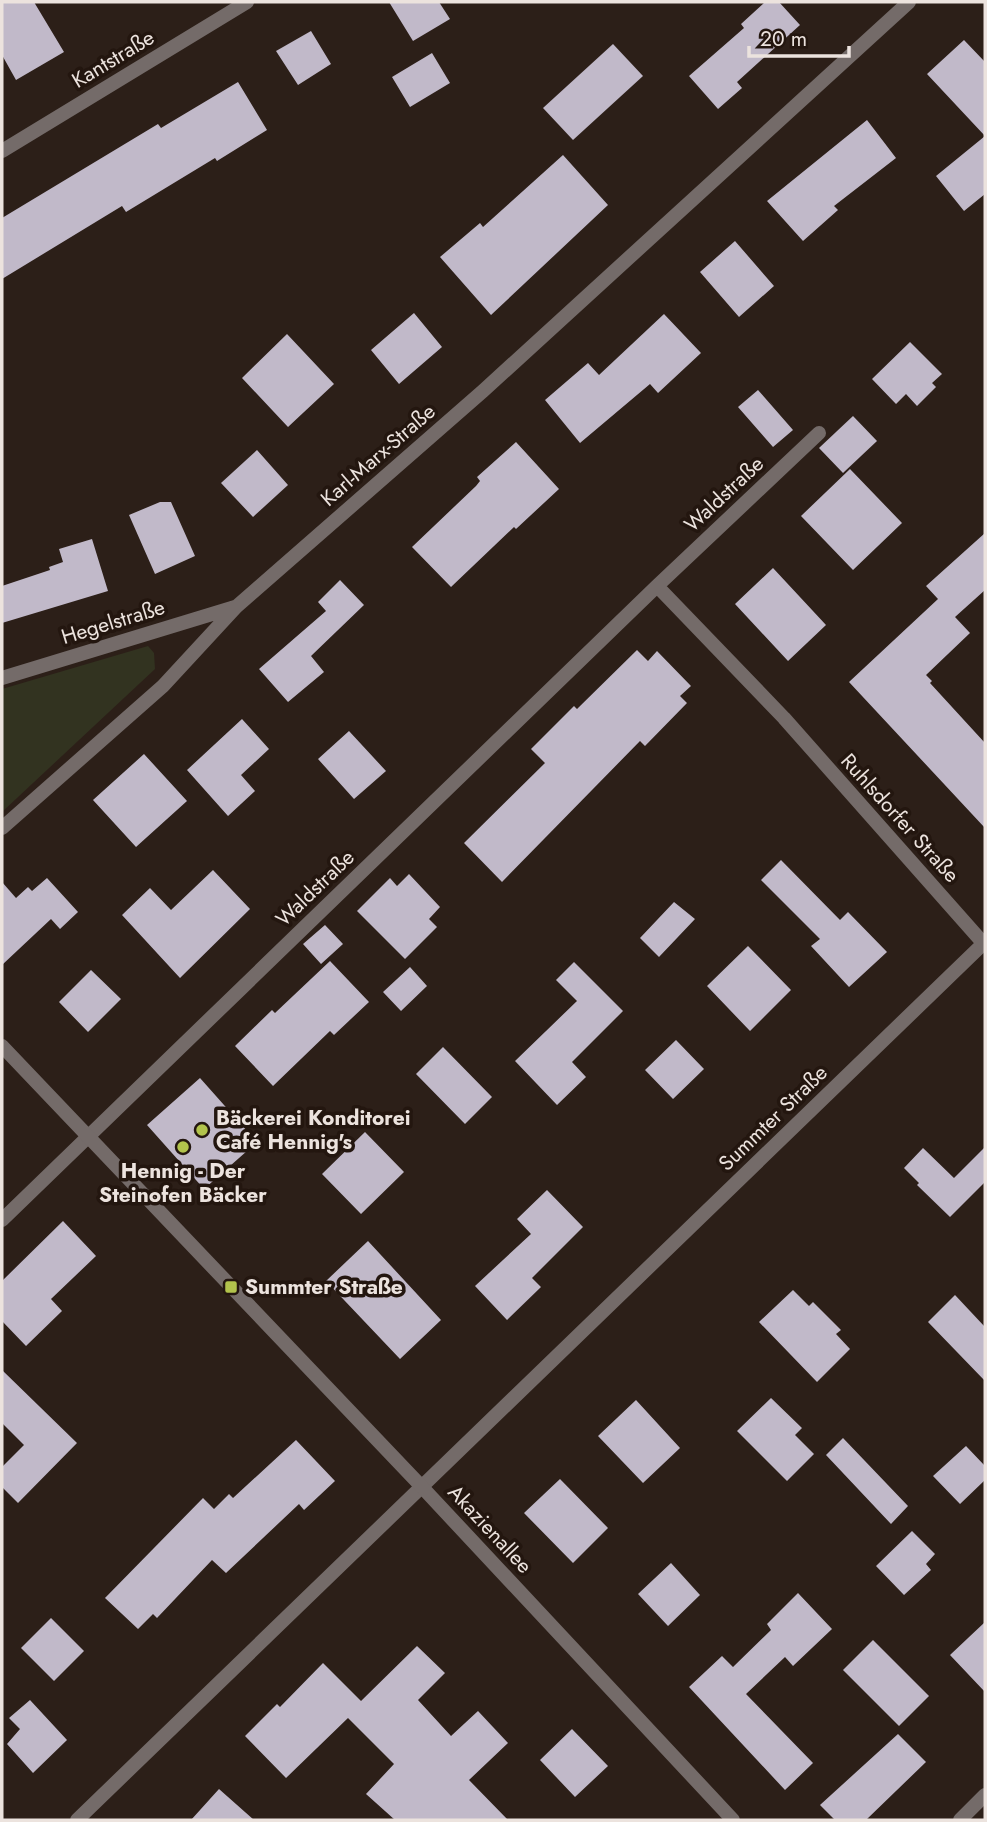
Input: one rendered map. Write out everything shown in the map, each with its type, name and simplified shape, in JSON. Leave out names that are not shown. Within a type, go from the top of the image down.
[{"type":"street","name":"Kantstraße","points":[[2,151],[247,2]]},
{"type":"street","name":"Karl-Marx-Straße","points":[[2,828],[163,687],[236,607],[483,391],[909,2]]},
{"type":"street","name":"Waldstraße","points":[[2,1220],[657,586],[819,433]]},
{"type":"street","name":"Ruhlsdorfer Straße","points":[[657,586],[784,718],[985,943]]},
{"type":"street","name":"Hegelstraße","points":[[2,678],[236,607]]},
{"type":"street","name":"Summter Straße","points":[[77,1820],[985,943]]},
{"type":"street","name":"Akazienallee","points":[[2,1046],[422,1487],[733,1820]]},
{"type":"street","points":[[960,1820],[985,1795]]},
{"type":"green space","points":[[148,646],[154,653],[155,669],[2,812],[2,689]]},
{"type":"building","points":[[2,2],[34,2],[64,52],[16,80],[2,55]]},
{"type":"building","points":[[389,2],[439,2],[450,19],[413,41]]},
{"type":"building","points":[[765,2],[779,2],[800,25],[737,82],[742,88],[718,109],[689,76],[744,28],[741,24]]},
{"type":"building","points":[[311,31],[331,64],[298,85],[276,51]]},
{"type":"building","points":[[964,40],[985,62],[985,136],[927,74]]},
{"type":"building","points":[[613,44],[643,76],[573,140],[543,108]]},
{"type":"building","points":[[432,53],[450,83],[410,107],[392,77]]},
{"type":"building","points":[[238,82],[267,130],[126,212],[122,206],[2,279],[2,218],[158,124],[161,128]]},
{"type":"building","points":[[867,120],[896,158],[834,206],[838,210],[803,241],[767,201]]},
{"type":"building","points":[[985,136],[985,194],[964,211],[936,176]]},
{"type":"building","points":[[563,155],[608,205],[491,315],[440,257],[480,223],[483,227]]},
{"type":"building","points":[[735,241],[774,286],[739,317],[700,272]]},
{"type":"building","points":[[414,313],[442,347],[399,384],[371,350]]},
{"type":"building","points":[[664,314],[701,353],[658,393],[650,384],[580,443],[545,400],[588,363],[599,375]]},
{"type":"building","points":[[287,334],[334,384],[288,427],[242,378]]},
{"type":"building","points":[[910,342],[942,374],[932,383],[936,387],[917,406],[906,394],[896,404],[872,379]]},
{"type":"building","points":[[758,390],[793,430],[773,447],[738,407]]},
{"type":"building","points":[[853,416],[877,441],[843,473],[819,448]]},
{"type":"building","points":[[516,442],[559,489],[451,587],[412,547],[476,486],[480,481],[477,477]]},
{"type":"building","points":[[257,450],[288,485],[253,517],[221,483]]},
{"type":"building","points":[[850,469],[902,523],[853,570],[801,516]]},
{"type":"building","points":[[160,502],[171,502],[195,556],[155,574],[129,515]]},
{"type":"building","points":[[985,533],[985,590],[955,617],[970,633],[926,675],[932,681],[930,683],[985,743],[985,828],[849,682],[938,599],[926,586]]},
{"type":"building","points":[[92,539],[108,591],[2,623],[2,586],[50,570],[49,567],[63,562],[59,549]]},
{"type":"building","points":[[773,568],[826,625],[788,661],[735,604]]},
{"type":"building","points":[[340,580],[364,605],[311,656],[324,672],[288,702],[259,669],[326,611],[318,602]]},
{"type":"building","points":[[637,650],[648,661],[657,651],[691,686],[680,696],[687,703],[645,746],[640,741],[502,882],[464,843],[545,763],[531,749],[574,706],[577,709]]},
{"type":"building","points":[[242,719],[269,749],[241,775],[255,791],[228,816],[187,770]]},
{"type":"building","points":[[349,731],[386,771],[354,799],[318,759]]},
{"type":"building","points":[[144,754],[187,801],[136,847],[93,800]]},
{"type":"building","points":[[781,860],[840,920],[848,912],[887,952],[849,987],[811,946],[820,939],[761,880]]},
{"type":"building","points":[[213,870],[250,909],[180,978],[122,915],[150,888],[171,910]]},
{"type":"building","points":[[409,874],[440,907],[429,919],[437,927],[405,959],[357,911],[390,878],[397,886]]},
{"type":"building","points":[[47,878],[78,912],[60,929],[51,919],[2,965],[2,882],[16,898],[28,887],[32,891]]},
{"type":"building","points":[[674,902],[695,919],[659,957],[640,938]]},
{"type":"building","points":[[325,925],[343,944],[321,964],[303,944]]},
{"type":"building","points":[[748,946],[791,990],[750,1031],[707,986]]},
{"type":"building","points":[[330,961],[369,1002],[334,1035],[330,1031],[273,1086],[235,1046],[272,1010],[275,1013]]},
{"type":"building","points":[[574,962],[623,1011],[572,1062],[586,1077],[557,1105],[515,1061],[577,1001],[556,980]]},
{"type":"building","points":[[410,967],[427,986],[401,1011],[383,992]]},
{"type":"building","points":[[91,970],[121,999],[88,1032],[59,1002]]},
{"type":"building","points":[[676,1040],[704,1069],[673,1099],[645,1070]]},
{"type":"building","points":[[443,1047],[492,1097],[465,1124],[416,1074]]},
{"type":"building","points":[[200,1078],[257,1142],[204,1189],[147,1125]]},
{"type":"building","points":[[365,1132],[404,1172],[361,1214],[322,1174]]},
{"type":"building","points":[[985,1147],[985,1182],[950,1217],[917,1185],[919,1183],[904,1168],[923,1148],[954,1178]]},
{"type":"building","points":[[547,1190],[583,1227],[532,1278],[541,1287],[507,1320],[475,1286],[531,1234],[517,1219]]},
{"type":"building","points":[[63,1221],[96,1256],[51,1299],[62,1311],[26,1346],[2,1321],[2,1281]]},
{"type":"building","points":[[368,1241],[441,1320],[400,1359],[326,1281]]},
{"type":"building","points":[[793,1290],[809,1306],[813,1302],[841,1330],[836,1334],[850,1349],[817,1382],[759,1322]]},
{"type":"building","points":[[955,1295],[985,1327],[985,1381],[928,1322]]},
{"type":"building","points":[[2,1370],[77,1443],[18,1503],[2,1487],[2,1467],[24,1445],[2,1423]]},
{"type":"building","points":[[771,1398],[802,1428],[795,1435],[814,1454],[787,1481],[737,1431]]},
{"type":"building","points":[[636,1400],[680,1448],[643,1483],[598,1436]]},
{"type":"building","points":[[843,1438],[908,1506],[891,1524],[826,1455]]},
{"type":"building","points":[[296,1440],[335,1481],[304,1510],[299,1504],[226,1573],[212,1560],[157,1618],[153,1614],[138,1629],[105,1598],[203,1498],[214,1509],[229,1494],[233,1498]]},
{"type":"building","points":[[966,1446],[985,1466],[985,1480],[960,1504],[933,1476]]},
{"type":"building","points":[[560,1479],[608,1528],[573,1563],[524,1513]]},
{"type":"building","points":[[912,1531],[935,1554],[926,1564],[931,1570],[904,1595],[876,1566]]},
{"type":"building","points":[[671,1563],[700,1595],[668,1626],[638,1594]]},
{"type":"building","points":[[798,1593],[832,1629],[793,1666],[785,1657],[746,1694],[813,1763],[785,1790],[689,1687],[722,1656],[733,1667],[771,1630],[767,1624]]},
{"type":"building","points":[[51,1618],[84,1651],[54,1681],[21,1648]]},
{"type":"building","points":[[985,1622],[985,1692],[950,1655]]},
{"type":"building","points":[[873,1640],[929,1696],[899,1726],[843,1670]]},
{"type":"building","points":[[417,1646],[445,1673],[418,1700],[451,1736],[478,1711],[508,1743],[469,1780],[508,1820],[395,1820],[366,1794],[394,1764],[348,1718],[286,1778],[245,1736],[277,1704],[280,1707],[323,1663],[361,1701]]},
{"type":"building","points":[[30,1700],[67,1740],[33,1773],[7,1744],[20,1729],[9,1718]]},
{"type":"building","points":[[572,1729],[608,1766],[575,1797],[540,1760]]},
{"type":"building","points":[[898,1734],[926,1762],[866,1820],[835,1820],[820,1805]]},
{"type":"building","points":[[219,1789],[254,1820],[191,1820]]},
{"type":"place","name":"Bäckerei Konditorei Café Hennig's","points":[[202,1130]]},
{"type":"place","name":"Hennig - Der Steinofen Bäcker","points":[[183,1147]]},
{"type":"place","name":"Summter Straße","points":[[231,1287]]}]
